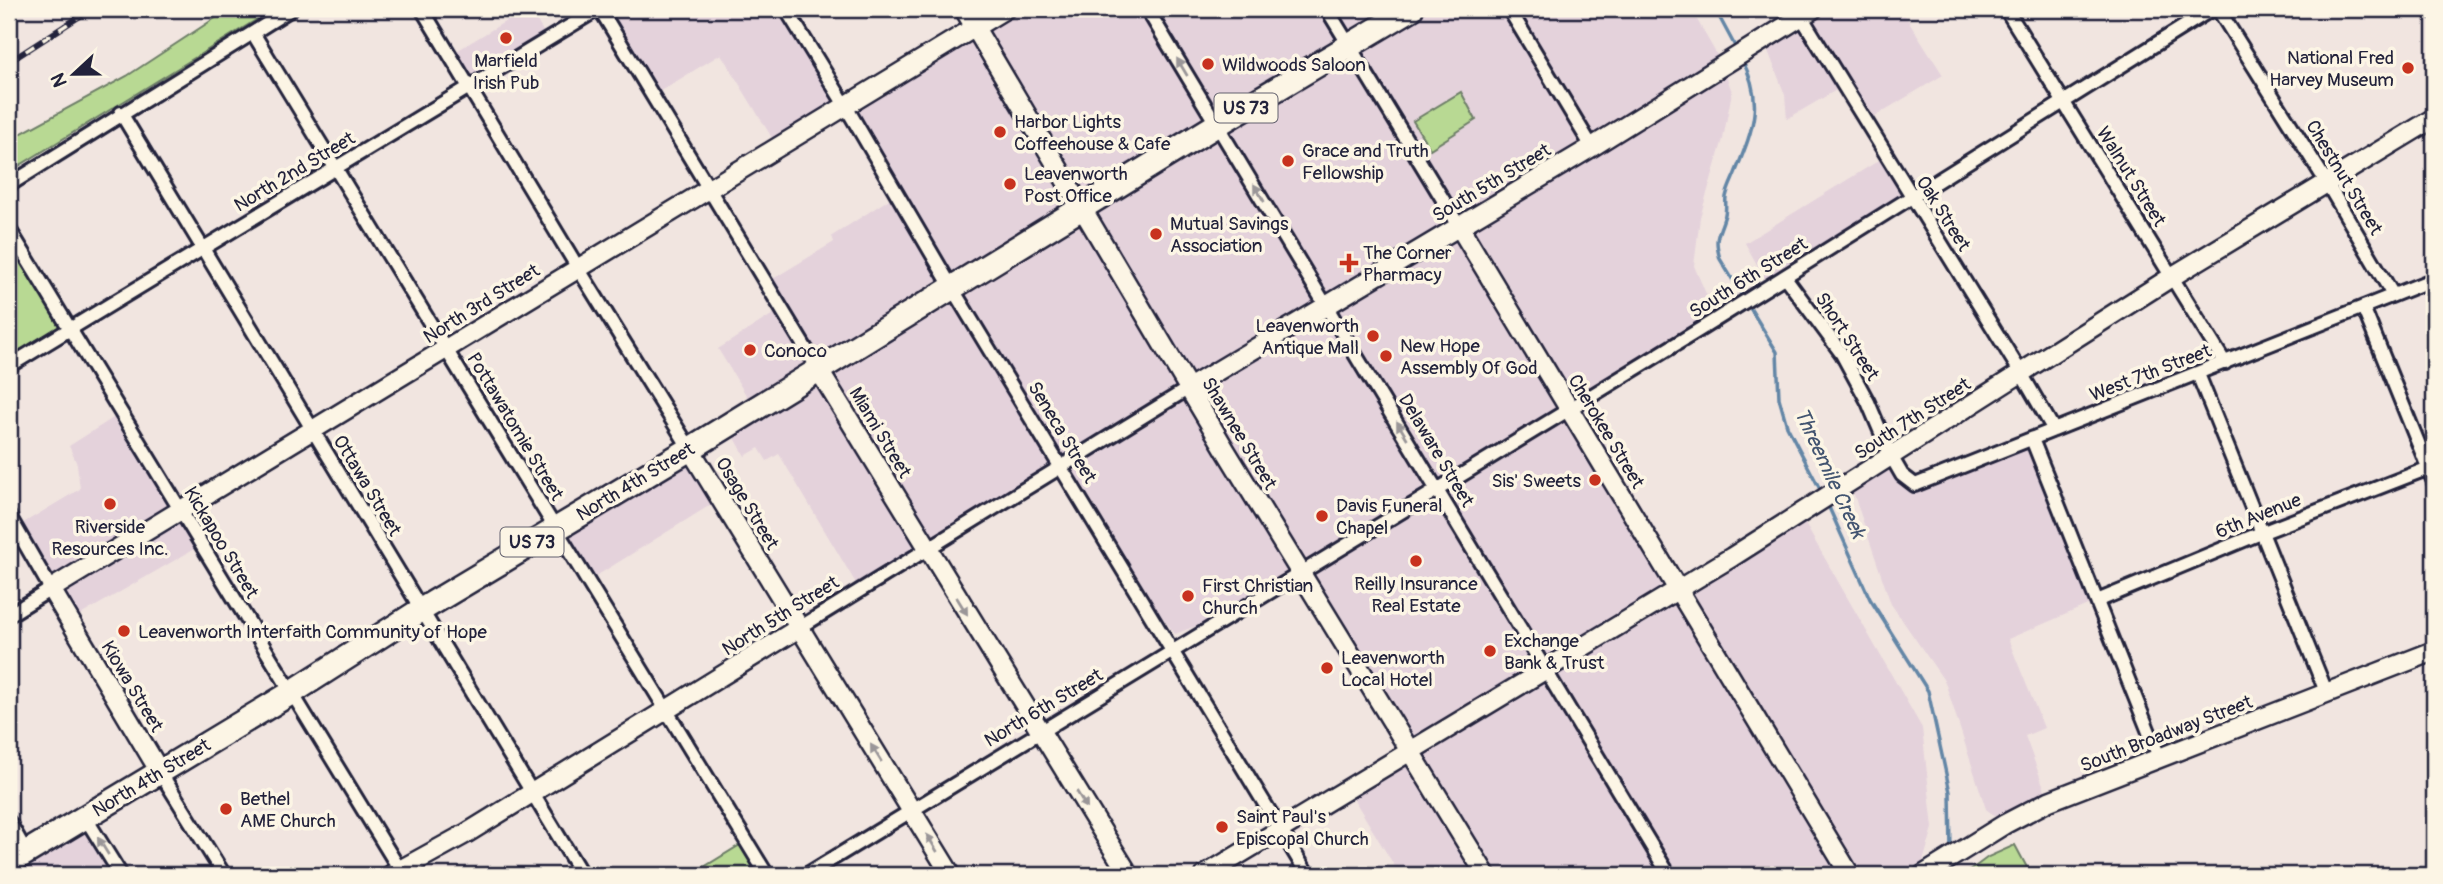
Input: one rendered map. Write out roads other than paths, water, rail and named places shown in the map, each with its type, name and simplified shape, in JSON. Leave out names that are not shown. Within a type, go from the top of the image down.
[{"type":"highway","name":"US 73","points":[[1082,209],[1411,9]]},
{"type":"highway","name":"North 4th Street","points":[[18,857],[1082,209]]},
{"type":"street","points":[[9,185],[291,9]]},
{"type":"street","name":"Osage Street","points":[[422,9],[951,875]]},
{"type":"street","name":"North 2nd Street","points":[[9,366],[599,9]]},
{"type":"street","name":"Miami Street","points":[[599,9],[926,548],[1129,875]]},
{"type":"street","name":"Seneca Street","points":[[786,9],[1308,875]]},
{"type":"street","name":"Shawnee Street","points":[[964,9],[1189,388],[1486,875]]},
{"type":"street","name":"North 3rd Street","points":[[9,615],[1005,9]]},
{"type":"street","name":"Delaware Street","points":[[1147,9],[1328,305],[1669,875]]},
{"type":"street","name":"Cherokee Street","points":[[1327,9],[1850,875]]},
{"type":"street","points":[[1509,9],[1592,147]]},
{"type":"street","name":"Walnut Street","points":[[2006,9],[2225,363]]},
{"type":"street","name":"South 6th Street","points":[[1301,572],[1785,277],[2212,9]]},
{"type":"street","name":"Chestnut Street","points":[[2218,9],[2327,183],[2393,295]]},
{"type":"street","name":"South 5th Street","points":[[1189,388],[1592,147],[1807,13]]},
{"type":"street","name":"Oak Street","points":[[1807,13],[1912,198],[2054,430]]},
{"type":"street","name":"Pottawatomie Street","points":[[253,33],[767,875]]},
{"type":"street","name":"Ottawa Street","points":[[121,113],[582,875]]},
{"type":"street","name":"South 7th Street","points":[[1205,875],[1786,523],[2173,276],[2434,118]]},
{"type":"street","name":"Kickapoo Street","points":[[9,229],[398,873]]},
{"type":"street","name":"Short Street","points":[[1785,277],[1842,354],[1891,456]]},
{"type":"street","name":"West 7th Street","points":[[1891,456],[1902,475],[1915,485],[2434,279]]},
{"type":"street","points":[[2363,307],[2431,467],[2434,482]]},
{"type":"street","points":[[2198,374],[2327,694]]},
{"type":"street","name":"North 5th Street","points":[[398,873],[1189,388]]},
{"type":"street","points":[[2032,439],[2159,757]]},
{"type":"street","name":"6th Avenue","points":[[2097,601],[2431,467]]},
{"type":"street","name":"Kiowa Street","points":[[9,516],[224,875]]},
{"type":"street","name":"North 6th Street","points":[[806,875],[1301,572]]},
{"type":"street","name":"South Broadway Street","points":[[1923,875],[2049,801],[2434,651]]},
{"type":"street","points":[[85,817],[121,875]]},
{"type":"street","points":[[9,822],[18,857]]},
{"type":"waterway","name":"Threemile Creek","points":[[1715,9],[1736,48]]},
{"type":"waterway","name":"Threemile Creek","points":[[1741,58],[1753,88],[1754,115],[1747,142],[1726,197],[1725,215],[1717,237],[1718,252],[1777,352],[1779,398],[1787,426],[1822,493]]},
{"type":"waterway","name":"Threemile Creek","points":[[1827,503],[1870,599],[1928,691],[1950,792],[1951,852]]},
{"type":"waterway","name":"Threemile Creek","points":[[1951,863],[1951,875]]},
{"type":"railway","points":[[9,62],[91,9]]},
{"type":"place","name":"Marfield Irish Pub","points":[[506,38]]},
{"type":"place","name":"Wildwoods Saloon","points":[[1208,64]]},
{"type":"place","name":"National Fred Harvey Museum","points":[[2408,68]]},
{"type":"place","name":"Harbor Lights Coffeehouse & Cafe","points":[[1000,132]]},
{"type":"place","name":"Grace and Truth Fellowship","points":[[1288,161]]},
{"type":"place","name":"Leavenworth Post Office","points":[[1010,184]]},
{"type":"place","name":"Mutual Savings Association","points":[[1156,234]]},
{"type":"place","name":"The Corner Pharmacy","points":[[1349,263]]},
{"type":"place","name":"Leavenworth Antique Mall","points":[[1373,336]]},
{"type":"place","name":"Conoco","points":[[750,350]]},
{"type":"place","name":"New Hope Assembly Of God","points":[[1386,356]]},
{"type":"place","name":"Sis' Sweets","points":[[1595,480]]},
{"type":"place","name":"Riverside Resources Inc.","points":[[110,504]]},
{"type":"place","name":"Davis Funeral Chapel","points":[[1322,516]]},
{"type":"place","name":"Reilly Insurance Real Estate","points":[[1416,561]]},
{"type":"place","name":"First Christian Church","points":[[1188,596]]},
{"type":"place","name":"Leavenworth Interfaith Community of Hope","points":[[124,631]]},
{"type":"place","name":"Exchange Bank & Trust","points":[[1490,651]]},
{"type":"place","name":"Leavenworth Local Hotel","points":[[1327,668]]},
{"type":"place","name":"Bethel AME Church","points":[[226,809]]},
{"type":"place","name":"Saint Paul's Episcopal Church","points":[[1222,827]]}]
